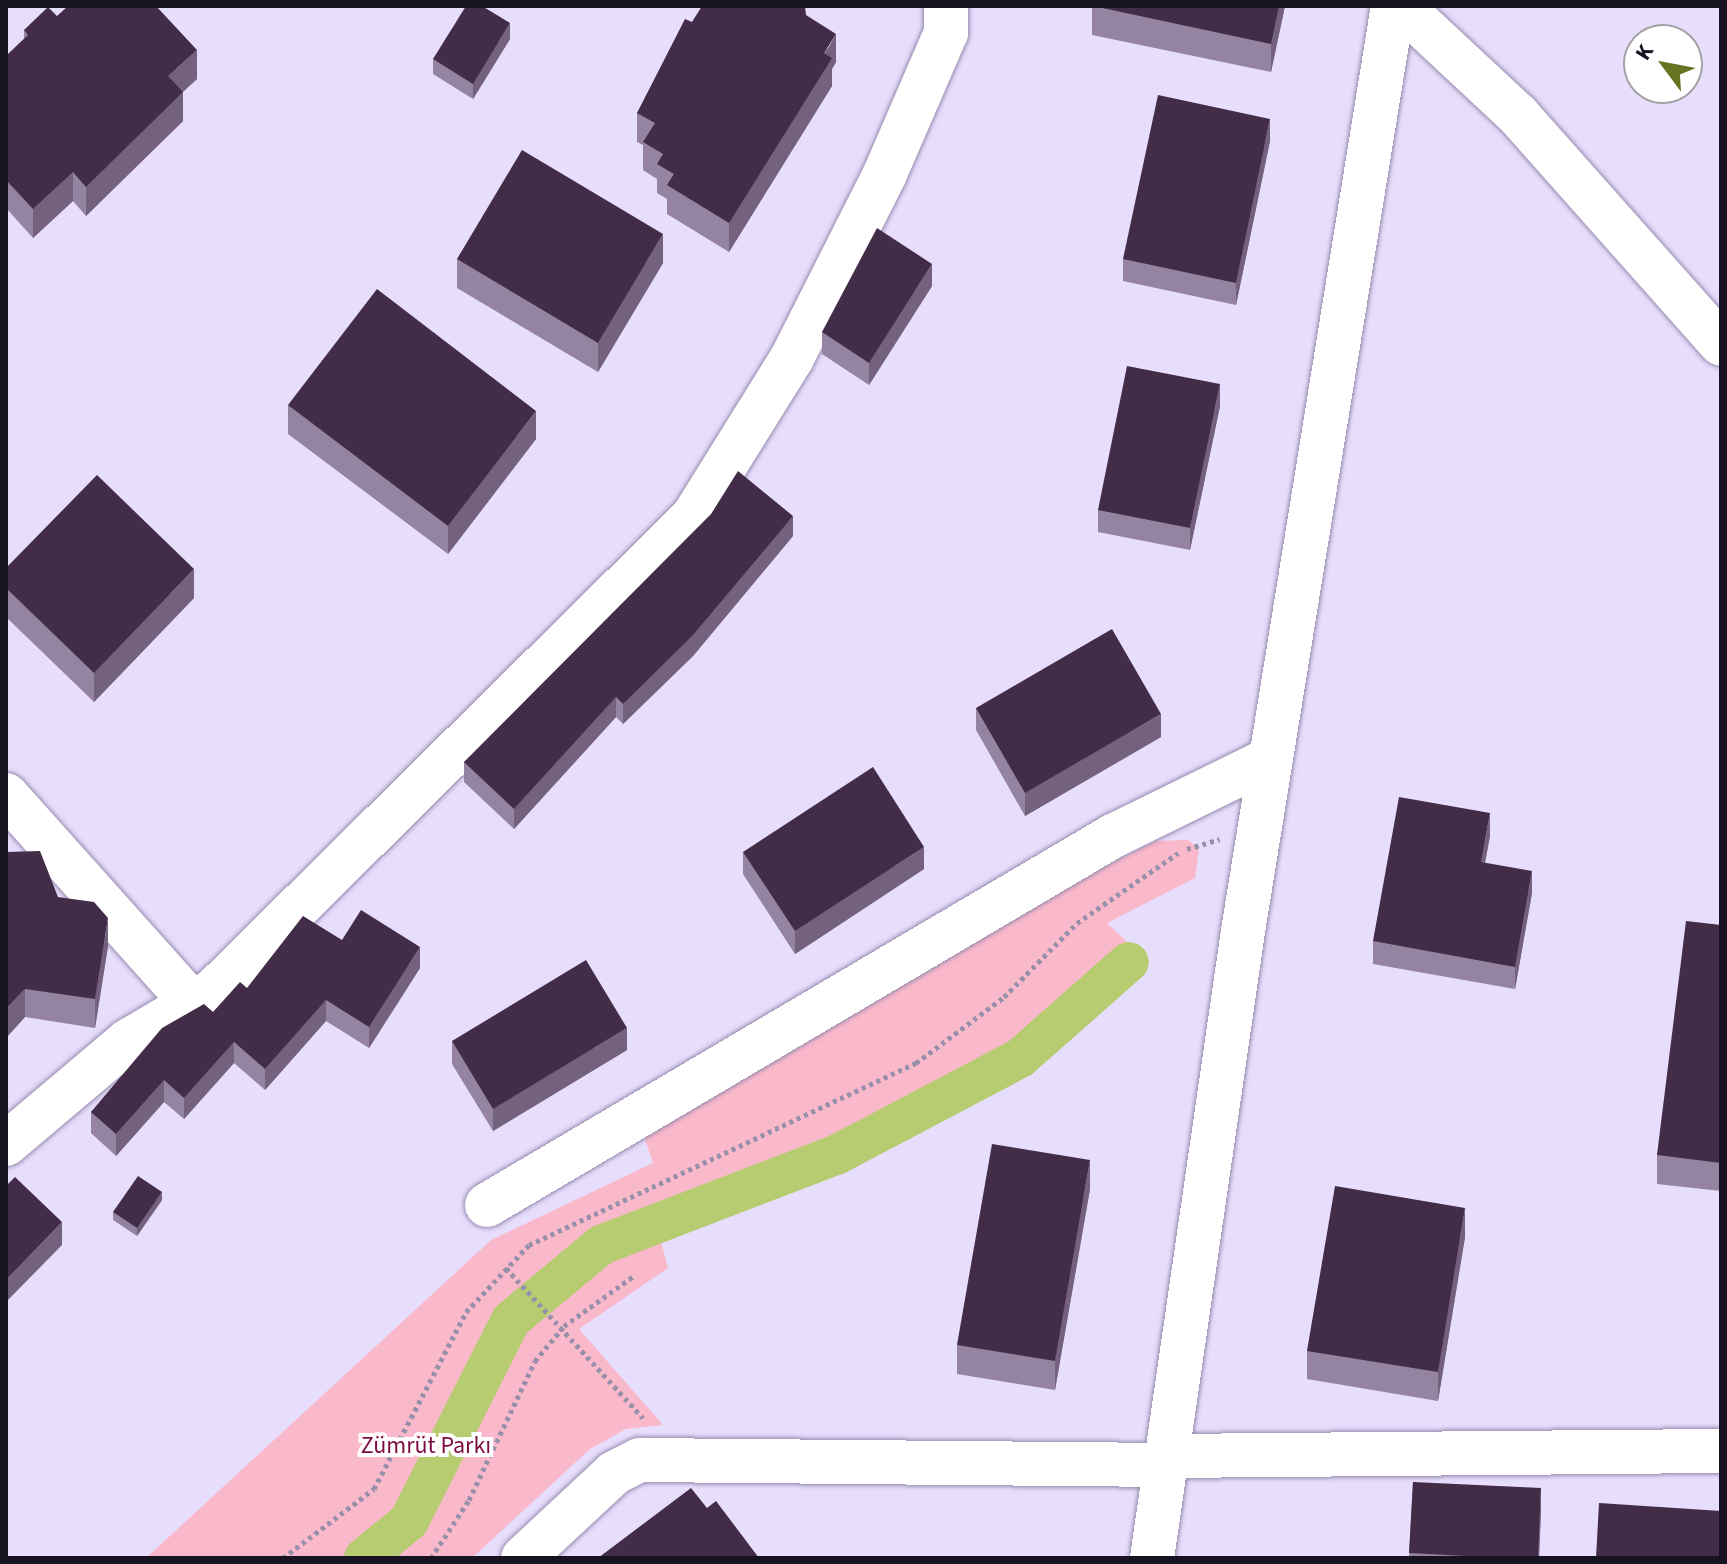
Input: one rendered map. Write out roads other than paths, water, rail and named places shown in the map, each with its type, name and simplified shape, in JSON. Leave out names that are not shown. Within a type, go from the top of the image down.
[{"type":"street","points":[[6,1144],[128,1041],[192,1003],[693,517],[792,358],[884,176],[946,33],[946,6]]},
{"type":"street","points":[[1152,1558],[1270,759],[1393,6]]},
{"type":"street","points":[[1401,6],[1518,115],[1721,344]]},
{"type":"street","points":[[487,1205],[1113,836],[1270,759]]},
{"type":"street","points":[[6,795],[192,1003]]},
{"type":"street","points":[[523,1558],[614,1473],[659,1459],[1166,1460],[1721,1451]]},
{"type":"waterway","points":[[364,1558],[409,1521],[511,1320],[601,1245],[838,1154],[1020,1058],[1129,962]]},
{"type":"park label","name":"Zümrüt Parkı","points":[[426,1446]]}]
